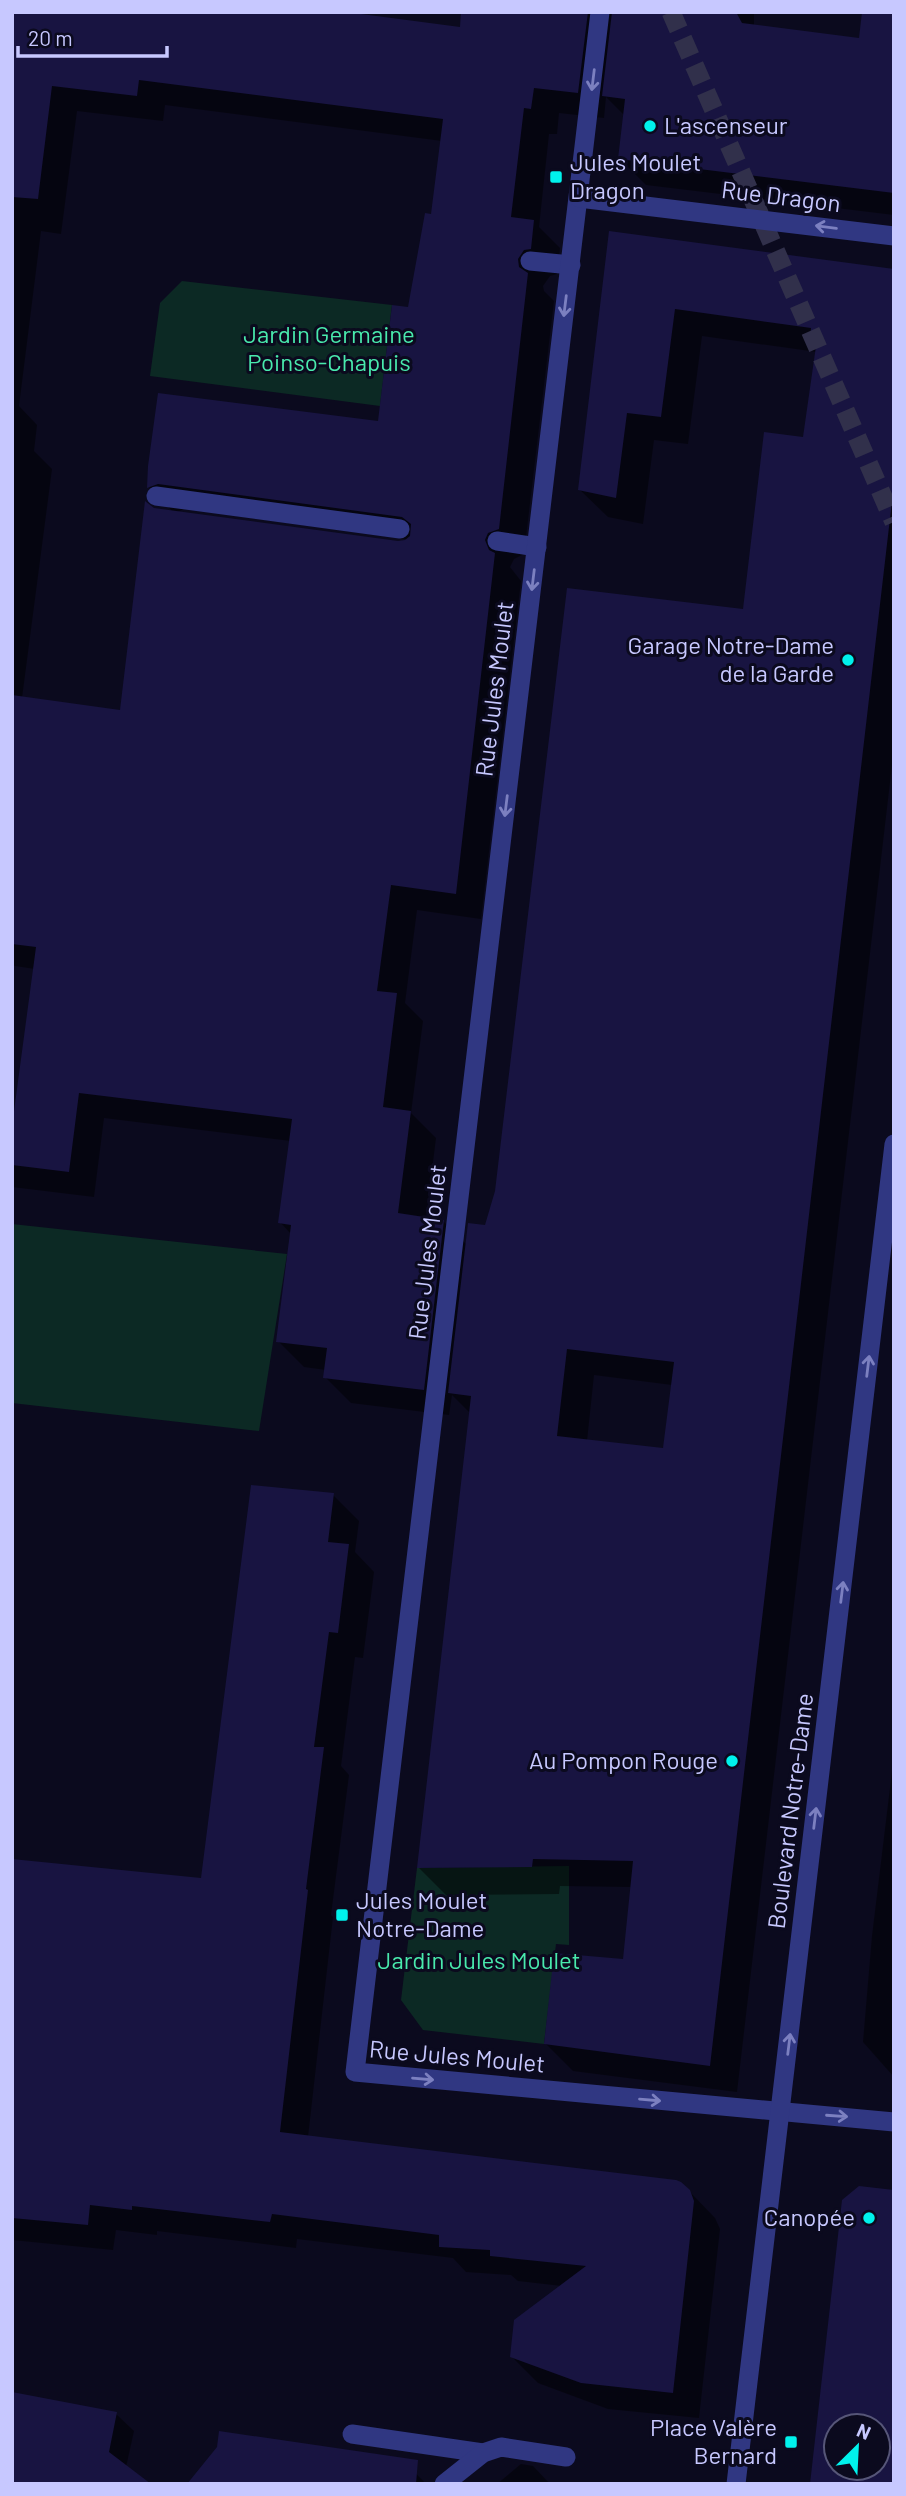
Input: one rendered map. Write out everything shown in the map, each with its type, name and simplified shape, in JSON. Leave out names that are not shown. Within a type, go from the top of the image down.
[{"type":"street","name":"Rue Jules Moulet","points":[[600,12],[355,2072],[781,2112]]},
{"type":"street","name":"Rue Dragon","points":[[579,198],[894,236]]},
{"type":"street","points":[[530,261],[570,265]]},
{"type":"street","points":[[156,496],[400,529]]},
{"type":"street","points":[[497,541],[537,547]]},
{"type":"street","name":"Boulevard Notre-Dame","points":[[736,2484],[894,1144]]},
{"type":"street","points":[[781,2112],[894,2122]]},
{"type":"street","points":[[352,2434],[483,2453]]},
{"type":"street","points":[[444,2484],[483,2453],[501,2447],[566,2457]]},
{"type":"green space","name":"Jardin Germaine Poinso-Chapuis","points":[[182,281],[392,305],[380,406],[150,376],[160,303]]},
{"type":"green space","points":[[12,1224],[287,1254],[259,1431],[12,1403]]},
{"type":"green space","name":"Jardin Jules Moulet","points":[[569,1866],[569,1945],[556,1944],[544,2044],[423,2030],[401,2000],[417,1868]]},
{"type":"building","points":[[12,12],[346,12],[460,27],[461,12],[588,12],[578,93],[534,88],[531,109],[524,108],[511,217],[534,220],[531,249],[524,250],[518,259],[519,267],[528,273],[499,529],[488,533],[485,540],[489,550],[495,553],[456,894],[391,885],[377,991],[397,993],[383,1107],[411,1111],[398,1213],[444,1220],[424,1390],[323,1378],[327,1348],[276,1342],[291,1225],[278,1223],[292,1119],[79,1093],[69,1172],[12,1165],[12,1126],[36,947],[12,944],[12,695],[120,710],[145,501],[154,508],[398,541],[410,536],[411,524],[402,517],[158,484],[147,488],[148,466],[158,393],[378,421],[392,305],[408,307],[425,213],[431,214],[443,119],[139,80],[137,96],[52,86],[38,199],[12,197]]},
{"type":"building","points":[[612,12],[736,12],[742,23],[859,38],[862,12],[894,12],[894,193],[618,159],[625,99],[602,96]]},
{"type":"building","points":[[609,231],[894,269],[894,484],[710,2066],[544,2044],[554,1953],[623,1959],[633,1861],[533,1859],[532,1867],[417,1868],[471,1396],[448,1393],[468,1223],[485,1225],[495,1191],[567,588],[743,609],[764,432],[803,437],[817,339],[810,338],[811,328],[675,309],[661,417],[627,413],[616,498],[578,490]],"holes":[[[567,1349],[674,1362],[663,1448],[557,1436]]]},
{"type":"building","points":[[251,1485],[334,1493],[328,1542],[349,1544],[338,1633],[329,1632],[314,1747],[324,1747],[280,2132],[681,2182],[690,2190],[694,2201],[673,2393],[581,2383],[510,2357],[514,2320],[586,2266],[490,2256],[490,2250],[439,2247],[439,2235],[272,2214],[270,2222],[132,2206],[132,2210],[90,2205],[88,2225],[12,2218],[12,1859],[201,1878]]},
{"type":"building","points":[[859,2186],[894,2190],[894,2484],[810,2484],[842,2200]]},
{"type":"building","points":[[12,2392],[117,2412],[109,2452],[151,2484],[12,2484]]},
{"type":"building","points":[[219,2431],[418,2460],[416,2484],[187,2484],[217,2447]]},
{"type":"tunnel","points":[[671,12],[894,522]]},
{"type":"place","name":"L'ascenseur","points":[[650,126]]},
{"type":"place","name":"Jules Moulet Dragon","points":[[556,177]]},
{"type":"place","name":"Garage Notre-Dame de la Garde","points":[[848,660]]},
{"type":"place","name":"Au Pompon Rouge","points":[[732,1761]]},
{"type":"place","name":"Jules Moulet Notre-Dame","points":[[342,1915]]},
{"type":"place","name":"Canopée","points":[[869,2218]]},
{"type":"place","name":"Place Valère Bernard","points":[[791,2442]]}]
